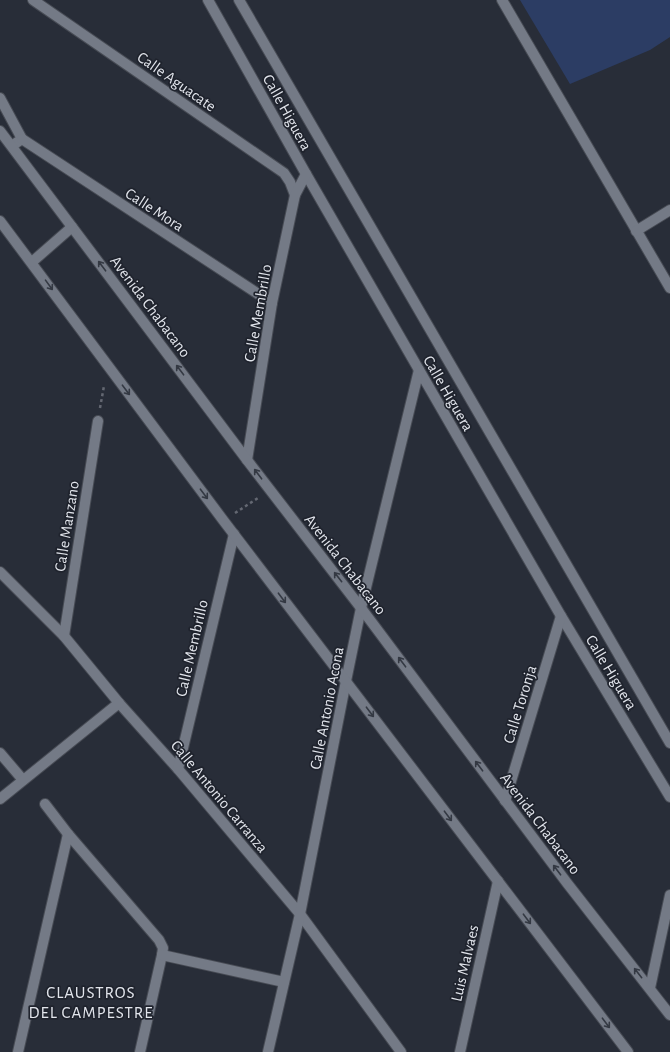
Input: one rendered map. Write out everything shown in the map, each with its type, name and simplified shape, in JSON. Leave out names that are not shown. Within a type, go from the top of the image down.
[{"type":"street","name":"Calle Aguacate","points":[[33,0],[284,173],[290,182],[295,195]]},
{"type":"street","name":"Calle Higuera","points":[[208,0],[306,174],[561,616],[670,797]]},
{"type":"street","name":"Calle Higuera","points":[[239,0],[670,743]]},
{"type":"street","points":[[502,0],[670,288]]},
{"type":"street","points":[[0,98],[22,139],[11,146]]},
{"type":"street","name":"Avenida Chabacano","points":[[0,131],[247,460],[362,608],[567,883],[670,1015]]},
{"type":"street","name":"Calle Mora","points":[[22,139],[121,205],[272,302]]},
{"type":"street","name":"Calle Membrillo","points":[[247,460],[272,302],[295,195],[306,174]]},
{"type":"street","points":[[636,231],[670,210]]},
{"type":"street","points":[[0,221],[223,520],[628,1052]]},
{"type":"street","points":[[32,262],[72,227]]},
{"type":"street","name":"Calle Antonio Acona","points":[[268,1052],[300,914],[362,608],[419,370]]},
{"type":"street","name":"Calle Manzano","points":[[64,636],[98,421]]},
{"type":"street","name":"Calle Membrillo","points":[[178,769],[234,534]]},
{"type":"street","name":"Calle Antonio Carranza","points":[[0,572],[64,636],[119,703],[178,769],[300,914],[402,1052]]},
{"type":"street","name":"Calle Toronja","points":[[505,801],[561,616]]},
{"type":"street","points":[[0,799],[119,703]]},
{"type":"street","points":[[0,753],[23,780]]},
{"type":"street","points":[[45,804],[68,834],[160,940],[163,948],[162,955],[140,1052]]},
{"type":"street","points":[[18,1052],[68,834]]},
{"type":"street","name":"Luis Malvaes","points":[[460,1052],[498,881]]},
{"type":"street","points":[[650,988],[670,895]]},
{"type":"street","points":[[162,955],[284,982]]},
{"type":"path","points":[[98,421],[107,365]]},
{"type":"path","points":[[223,520],[270,490]]},
{"type":"shaded area","points":[[520,0],[670,0],[670,37],[650,50],[570,84]]},
{"type":"district","name":"CLAUSTROS DEL CAMPESTRE","points":[[91,1002]]}]
